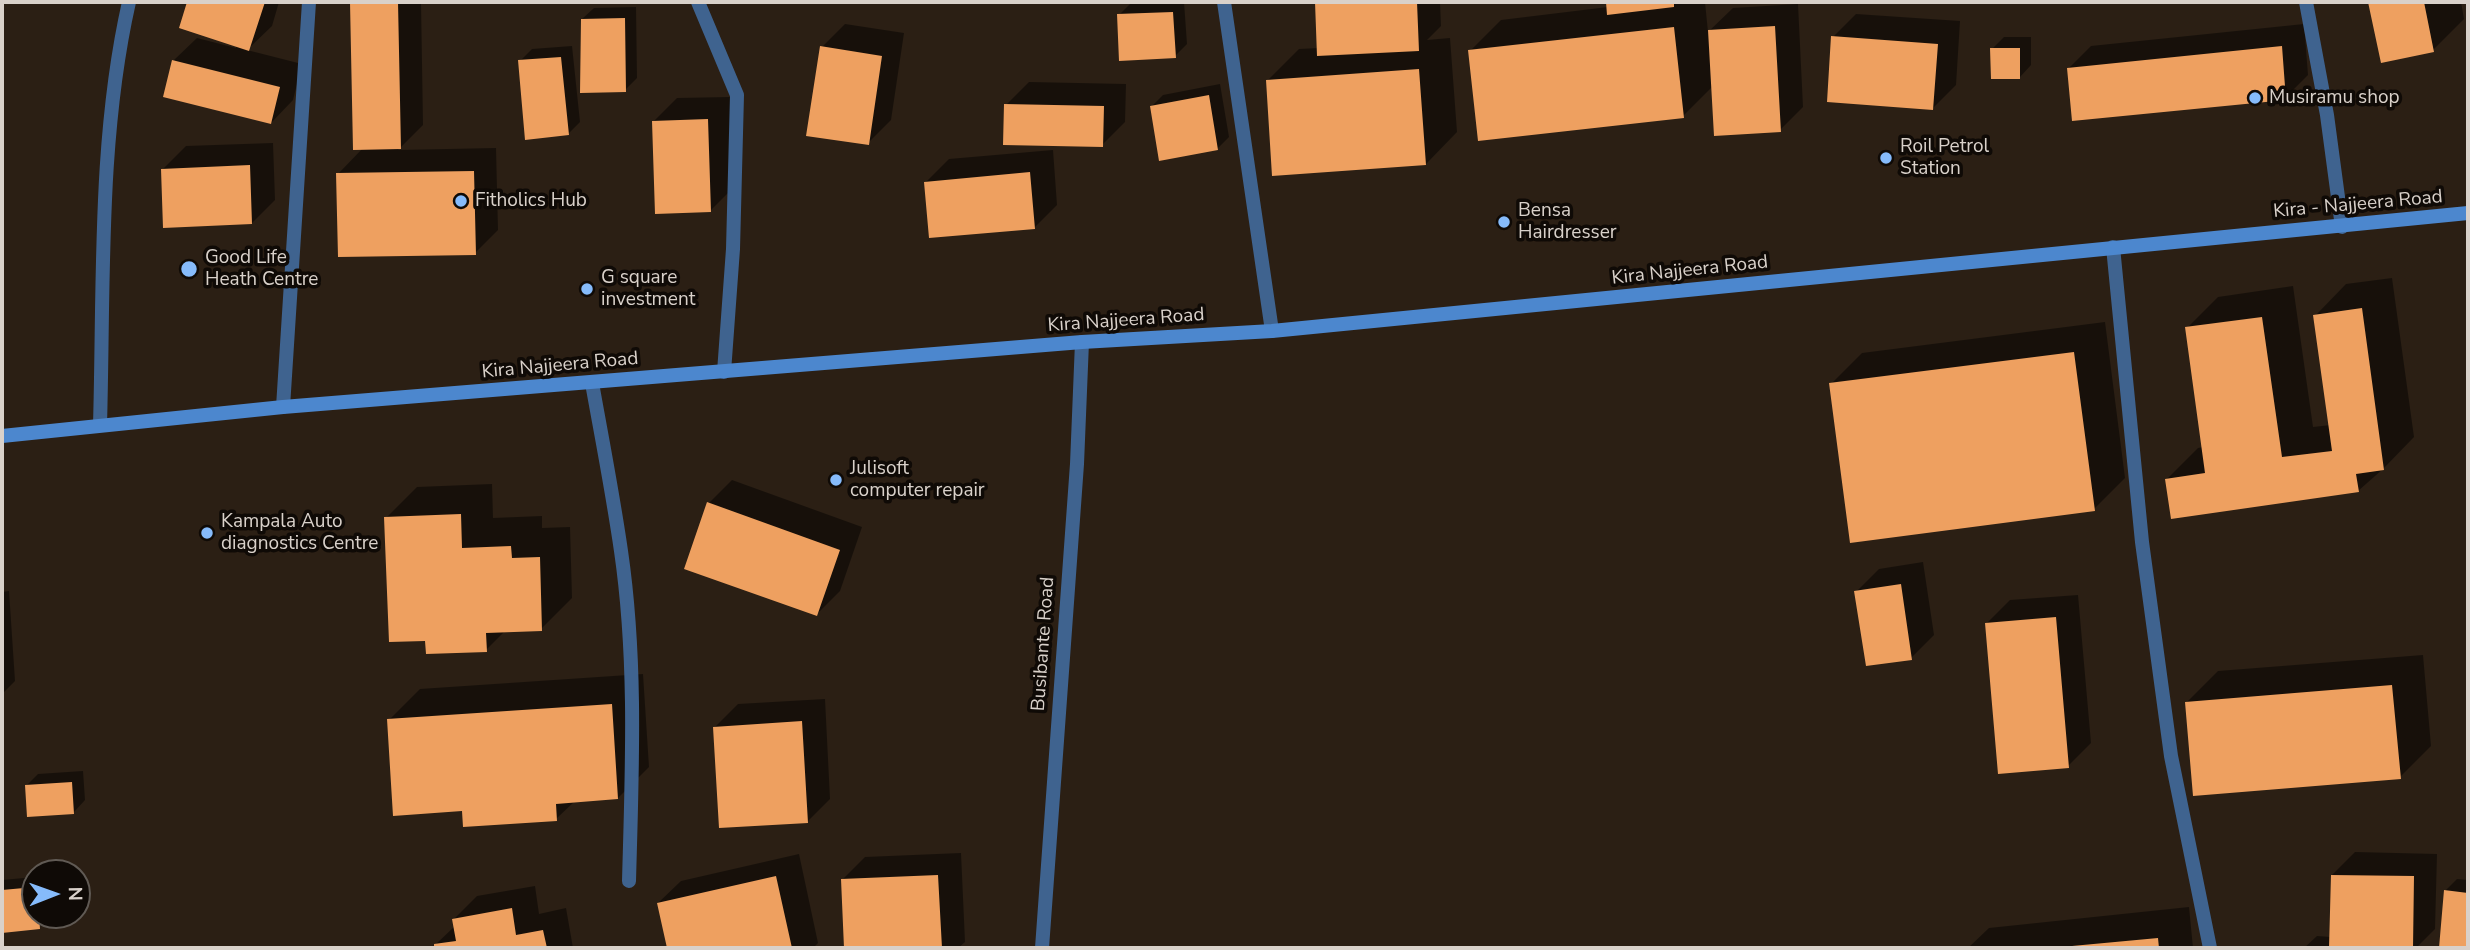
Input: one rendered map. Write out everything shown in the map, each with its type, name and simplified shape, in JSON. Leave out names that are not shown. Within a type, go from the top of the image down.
[{"type":"main road","name":"Kira - Najjeera Road","points":[[2251,233],[2342,227],[2468,213]]},
{"type":"main road","name":"Kira Najjeera Road","points":[[2,436],[284,407],[1082,342],[1272,331],[2251,233]]},
{"type":"street","points":[[100,425],[106,186],[121,40],[129,2]]},
{"type":"street","points":[[284,407],[309,2]]},
{"type":"street","points":[[698,2],[737,95],[733,249],[724,372]]},
{"type":"street","points":[[1224,2],[1272,331]]},
{"type":"street","points":[[2306,2],[2327,115],[2342,227]]},
{"type":"street","points":[[2113,247],[2142,542],[2169,743],[2210,948]]},
{"type":"street","name":"Busibante Road","points":[[1042,948],[1077,464],[1082,342]]},
{"type":"street","points":[[592,383],[621,552],[631,659],[634,734],[629,881]]},
{"type":"building","points":[[187,2],[265,2],[249,51],[179,28]]},
{"type":"building","points":[[350,2],[398,2],[401,149],[353,150]]},
{"type":"building","points":[[1315,2],[1417,2],[1419,51],[1317,56]]},
{"type":"building","points":[[1606,2],[1674,2],[1674,7],[1607,15]]},
{"type":"building","points":[[2368,2],[2424,2],[2434,52],[2381,63]]},
{"type":"building","points":[[1173,12],[1176,58],[1119,61],[1117,14]]},
{"type":"building","points":[[625,18],[626,92],[580,93],[581,19]]},
{"type":"building","points":[[1775,26],[1781,132],[1714,136],[1708,30]]},
{"type":"building","points":[[1674,27],[1684,118],[1478,141],[1468,50]]},
{"type":"building","points":[[1831,36],[1938,44],[1933,110],[1827,102]]},
{"type":"building","points":[[820,46],[882,56],[869,145],[806,136]]},
{"type":"building","points":[[2282,46],[2286,100],[2072,121],[2067,68]]},
{"type":"building","points":[[1990,48],[2020,48],[2020,79],[1991,79]]},
{"type":"building","points":[[561,57],[569,135],[525,140],[518,60]]},
{"type":"building","points":[[172,60],[280,87],[271,124],[163,97]]},
{"type":"building","points":[[1419,69],[1426,165],[1272,176],[1266,80]]},
{"type":"building","points":[[1209,95],[1218,150],[1159,161],[1150,106]]},
{"type":"building","points":[[1004,104],[1104,106],[1103,147],[1003,145]]},
{"type":"building","points":[[708,119],[711,212],[655,214],[652,121]]},
{"type":"building","points":[[250,165],[252,224],[163,228],[161,169]]},
{"type":"building","points":[[474,171],[476,255],[338,257],[336,173]]},
{"type":"building","points":[[1030,172],[1035,229],[929,238],[924,182]]},
{"type":"building","points":[[2362,308],[2384,470],[2356,474],[2359,492],[2171,519],[2165,479],[2205,473],[2185,327],[2262,317],[2282,457],[2332,451],[2313,315]]},
{"type":"building","points":[[2074,352],[2095,511],[1850,543],[1829,383]]},
{"type":"building","points":[[707,502],[840,550],[817,616],[684,569]]},
{"type":"building","points":[[461,514],[462,548],[511,546],[512,558],[540,557],[542,631],[486,633],[487,652],[426,654],[425,641],[389,642],[384,517]]},
{"type":"building","points":[[1901,584],[1912,660],[1866,666],[1854,591]]},
{"type":"building","points":[[2056,617],[2069,768],[1998,774],[1985,623]]},
{"type":"building","points":[[2392,685],[2401,779],[2193,796],[2185,702]]},
{"type":"building","points":[[612,704],[618,799],[556,804],[557,821],[463,827],[462,811],[393,816],[387,719]]},
{"type":"building","points":[[802,721],[808,823],[719,828],[713,727]]},
{"type":"building","points":[[72,782],[74,814],[27,817],[25,785]]},
{"type":"building","points":[[938,875],[942,948],[844,948],[841,879]]},
{"type":"building","points":[[2331,875],[2414,876],[2413,948],[2329,948]]},
{"type":"building","points":[[776,876],[792,948],[667,948],[657,903]]},
{"type":"building","points":[[21,888],[21,929],[40,929],[2,933],[2,890]]},
{"type":"building","points":[[2444,890],[2468,893],[2468,948],[2439,948]]},
{"type":"building","points":[[512,908],[516,935],[543,930],[547,948],[434,948],[434,944],[456,941],[452,919]]},
{"type":"building","points":[[2158,938],[2159,948],[2072,948],[2072,946]]},
{"type":"place","name":"Musiramu shop","points":[[2255,98]]},
{"type":"place","name":"Roil Petrol Station","points":[[1886,158]]},
{"type":"place","name":"Fitholics Hub","points":[[461,201]]},
{"type":"place","name":"Bensa Hairdresser","points":[[1504,222]]},
{"type":"place","name":"Good Life Heath Centre","points":[[189,269]]},
{"type":"place","name":"G square investment","points":[[587,289]]},
{"type":"place","name":"Julisoft computer repair","points":[[836,480]]},
{"type":"place","name":"Kampala Auto diagnostics Centre","points":[[207,533]]}]
